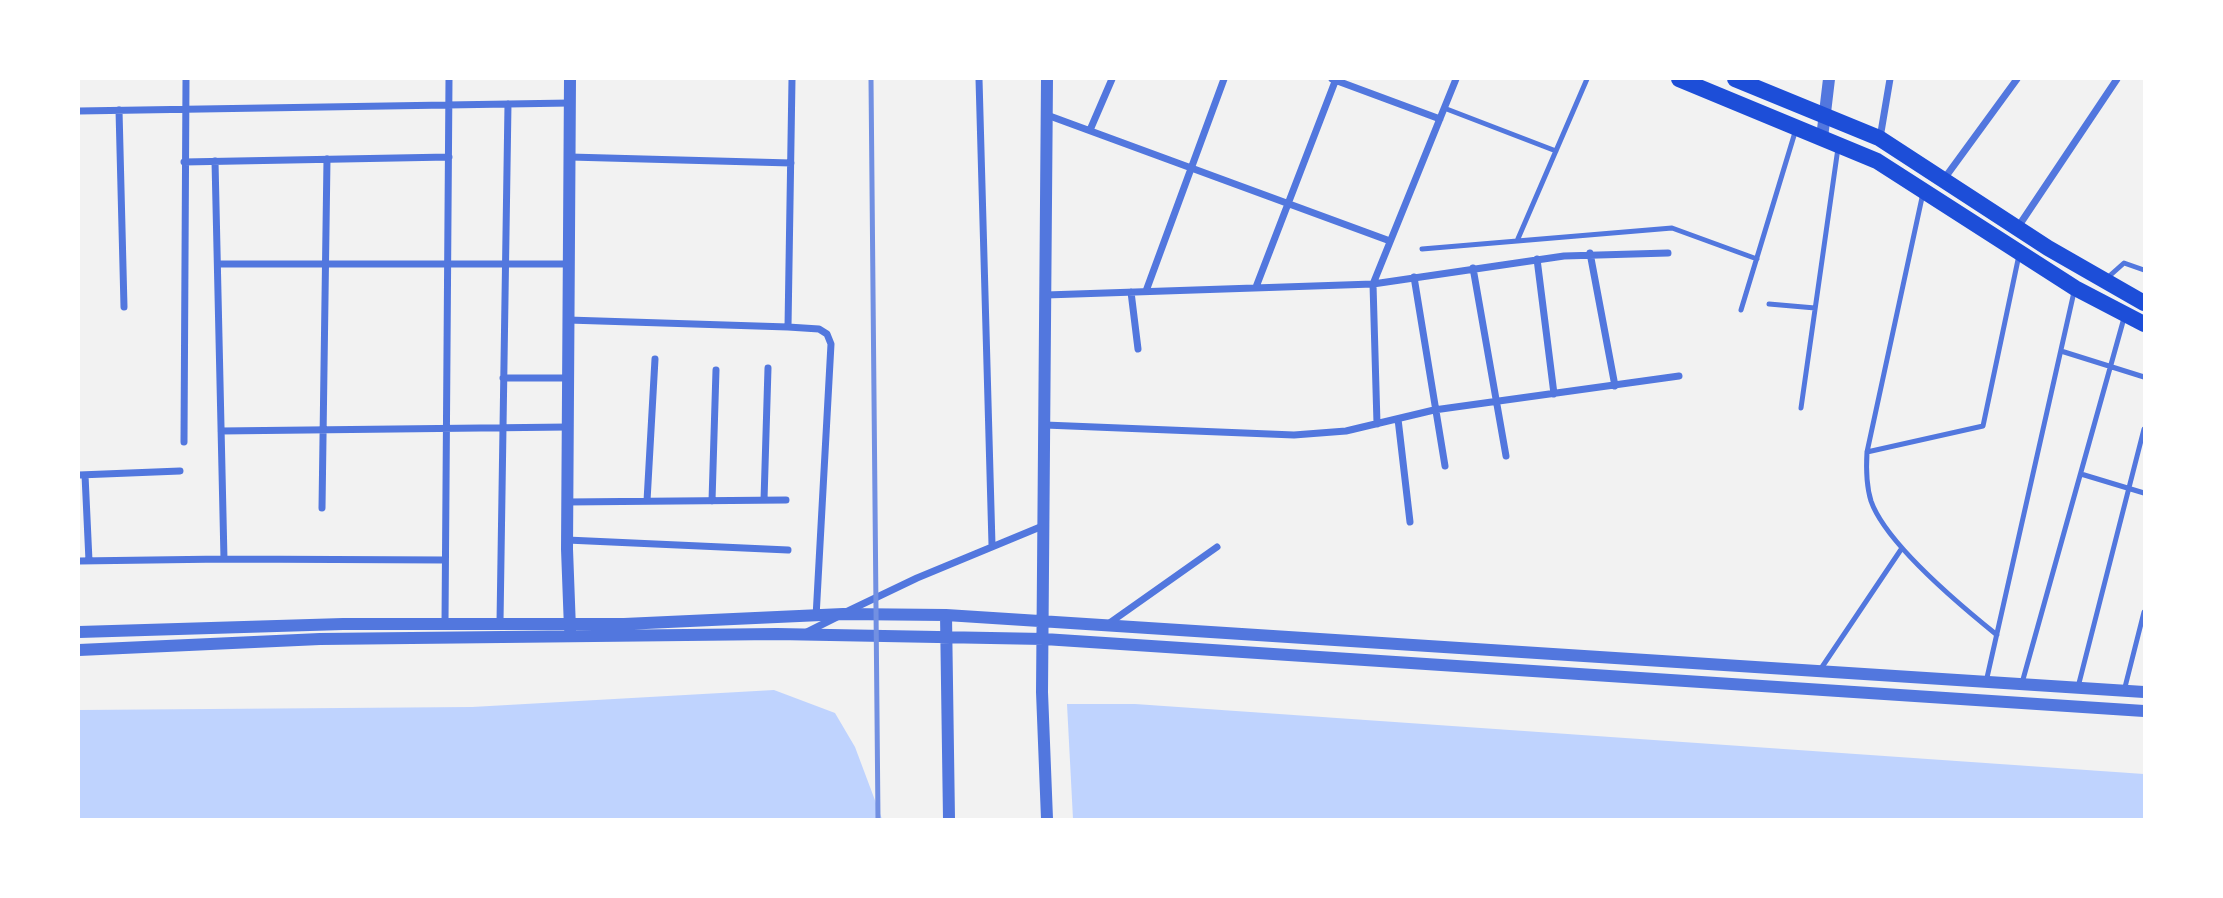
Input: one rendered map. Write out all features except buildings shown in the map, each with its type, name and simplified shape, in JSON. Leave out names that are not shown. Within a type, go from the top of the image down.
[{"type":"highway","points":[[1679,79],[1701,83],[1797,128],[1877,161],[2075,288],[2144,324]]},
{"type":"highway","points":[[1735,79],[1880,138],[2018,228],[2144,303]]},
{"type":"street","points":[[184,442],[186,79]]},
{"type":"street","points":[[445,623],[449,79]]},
{"type":"street","points":[[570,79],[567,502],[570,637]]},
{"type":"street","points":[[788,327],[792,79]]},
{"type":"street","points":[[979,79],[992,545]]},
{"type":"street","points":[[1047,79],[1045,619],[1042,692],[1047,819]]},
{"type":"street","points":[[1090,130],[1112,79]]},
{"type":"street","points":[[1146,291],[1224,79]]},
{"type":"street","points":[[1256,287],[1334,79],[1440,119]]},
{"type":"street","points":[[1377,424],[1373,284],[1456,79]]},
{"type":"street","points":[[1822,138],[1829,79]]},
{"type":"street","points":[[1880,138],[1890,79]]},
{"type":"street","points":[[1944,179],[2017,79]]},
{"type":"street","points":[[2018,228],[2117,79]]},
{"type":"street","points":[[79,111],[570,103]]},
{"type":"street","points":[[500,622],[508,104]]},
{"type":"street","points":[[119,110],[124,307]]},
{"type":"street","points":[[1047,114],[1390,242]]},
{"type":"street","points":[[184,162],[449,157]]},
{"type":"street","points":[[570,157],[791,163]]},
{"type":"street","points":[[322,508],[327,159]]},
{"type":"street","points":[[215,161],[224,559]]},
{"type":"street","points":[[1046,295],[1373,284],[1590,253],[1668,253]]},
{"type":"street","points":[[1590,253],[1615,386]]},
{"type":"street","points":[[1537,260],[1554,394]]},
{"type":"street","points":[[218,264],[569,264]]},
{"type":"street","points":[[1473,268],[1506,456]]},
{"type":"street","points":[[1414,277],[1434,410],[1446,466]]},
{"type":"street","points":[[1131,292],[1138,349]]},
{"type":"street","points":[[568,320],[788,327],[819,329],[827,334],[831,344],[816,617]]},
{"type":"street","points":[[647,501],[654,359]]},
{"type":"street","points":[[764,500],[768,369]]},
{"type":"street","points":[[712,501],[716,370]]},
{"type":"street","points":[[1045,425],[1294,435],[1346,431],[1434,410],[1679,376]]},
{"type":"street","points":[[503,378],[568,378]]},
{"type":"street","points":[[1398,419],[1410,522]]},
{"type":"street","points":[[221,431],[568,427]]},
{"type":"street","points":[[89,561],[82,475],[180,471]]},
{"type":"street","points":[[567,502],[786,500]]},
{"type":"street","points":[[804,634],[992,545],[1045,525]]},
{"type":"street","points":[[567,540],[788,550]]},
{"type":"street","points":[[1108,624],[1217,547]]},
{"type":"street","points":[[79,561],[445,560]]},
{"type":"street","points":[[79,632],[500,622],[624,624],[843,614],[946,614],[2144,692]]},
{"type":"street","points":[[946,614],[949,819]]},
{"type":"street","points":[[79,650],[320,639],[804,634],[1044,639],[2144,711]]},
{"type":"street","points":[[1433,664],[1434,646]]},
{"type":"lane","points":[[1517,241],[1587,79]]},
{"type":"lane","points":[[1444,108],[1556,151]]},
{"type":"lane","points":[[1741,310],[1797,128]]},
{"type":"lane","points":[[1801,408],[1839,145]]},
{"type":"lane","points":[[1923,190],[1867,452],[1866,471],[1872,503],[1886,529],[1902,548],[1997,635]]},
{"type":"lane","points":[[1422,249],[1672,228],[1757,260]]},
{"type":"lane","points":[[1867,452],[1983,426],[2020,252]]},
{"type":"lane","points":[[2104,281],[2124,263],[2144,270]]},
{"type":"lane","points":[[1986,682],[2075,288]]},
{"type":"lane","points":[[1769,304],[1815,308]]},
{"type":"lane","points":[[2022,684],[2124,315]]},
{"type":"lane","points":[[2061,351],[2144,377]]},
{"type":"lane","points":[[2078,688],[2144,429]]},
{"type":"lane","points":[[2081,474],[2144,493]]},
{"type":"lane","points":[[1819,671],[1902,548]]},
{"type":"lane","points":[[2124,691],[2144,612]]},
{"type":"water","points":[[774,690],[835,713],[855,747],[882,819],[79,819],[79,710],[472,707]]},
{"type":"water","points":[[1067,704],[1135,704],[2144,774],[2144,819],[1073,819]]},
{"type":"railway","points":[[871,79],[878,819]]}]
